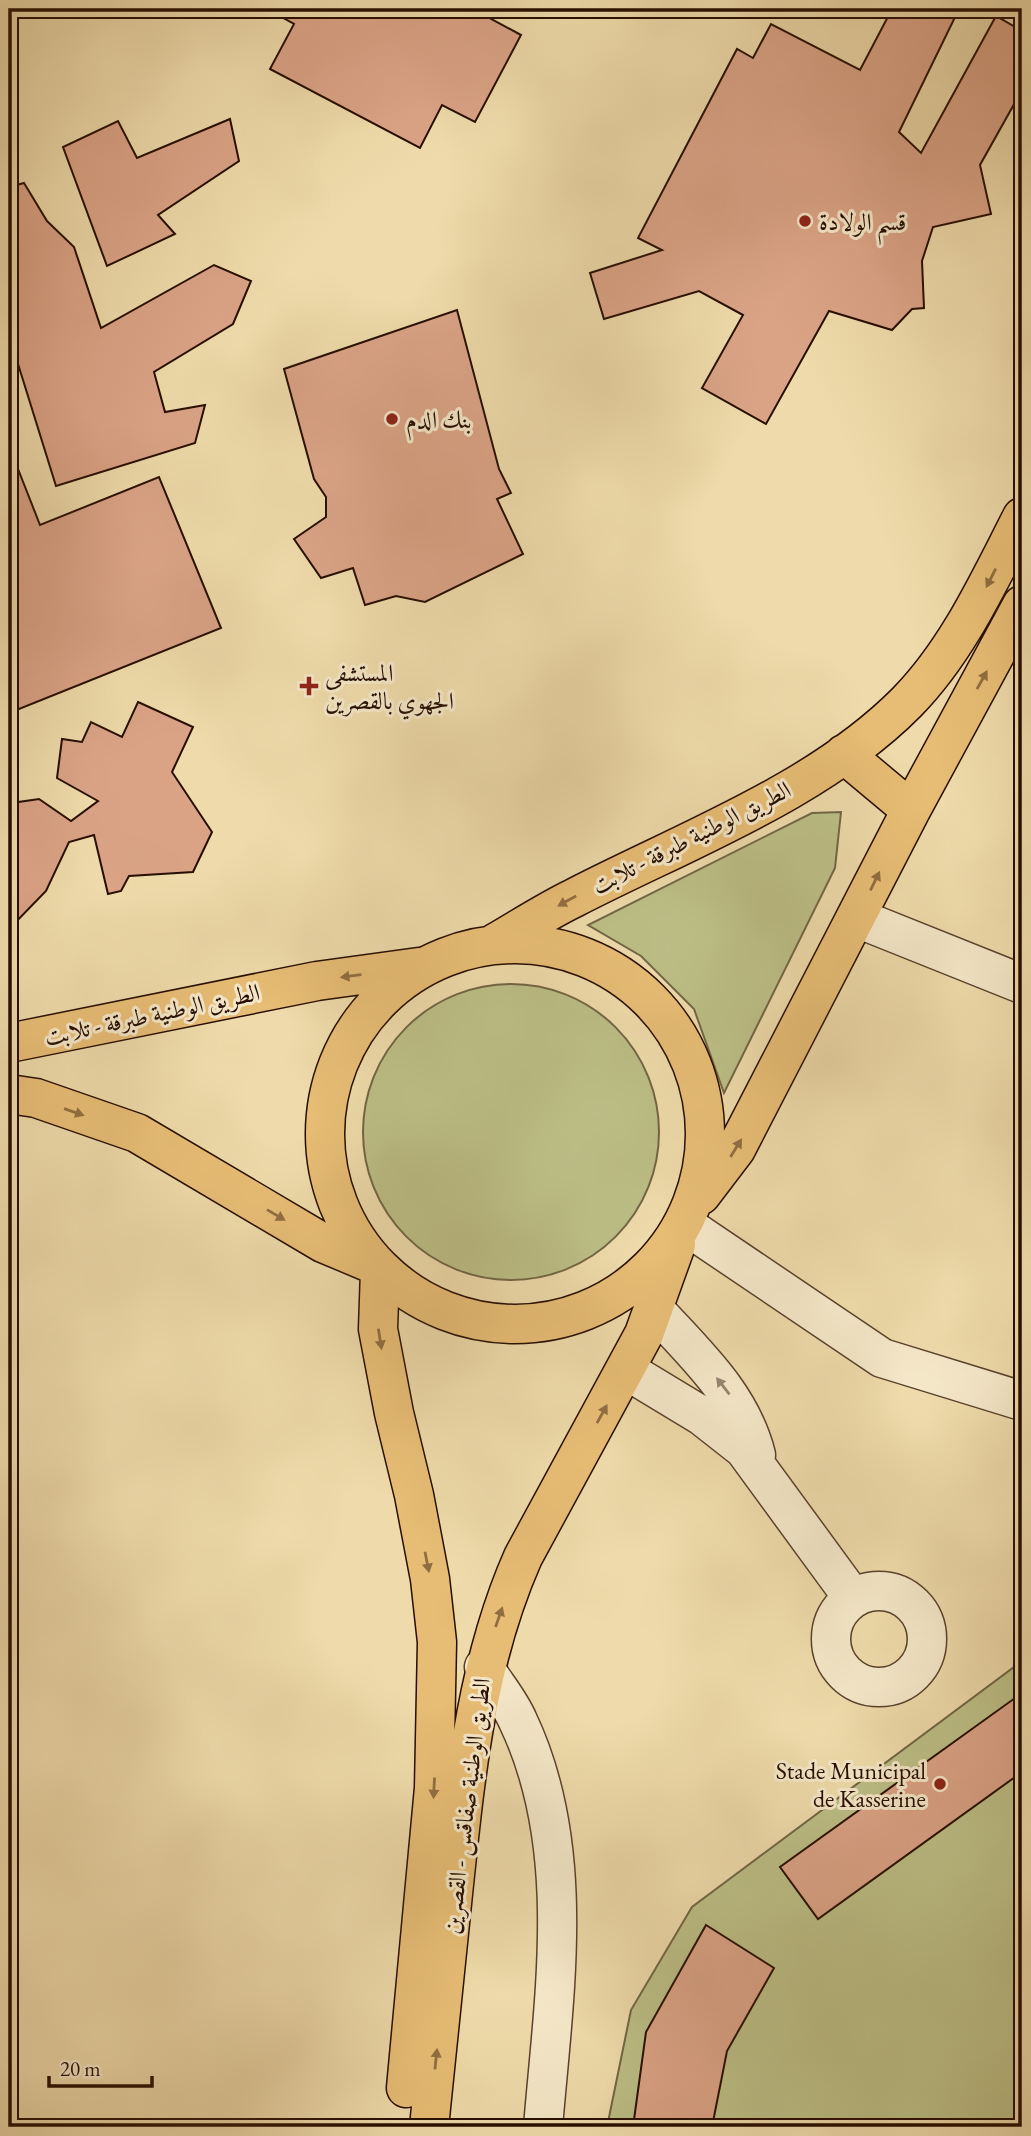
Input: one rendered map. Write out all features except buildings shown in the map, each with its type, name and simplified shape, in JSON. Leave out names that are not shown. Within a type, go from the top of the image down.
[{"type":"main road","name":"الطريق الوطنية طبرقة - تلابت","points":[[495,943],[572,898],[742,817],[844,754],[908,701],[968,623],[1022,517]]},
{"type":"main road","points":[[9,1094],[36,1098],[137,1133],[323,1244],[377,1267],[427,1305],[481,1324],[536,1323],[592,1307],[640,1276],[687,1221],[736,1149],[911,810],[1022,605]]},
{"type":"main road","points":[[844,754],[911,810]]},
{"type":"main road","points":[[377,1267],[341,1216],[325,1162],[325,1105],[342,1050],[374,1003],[419,967],[456,951],[495,943],[559,947],[619,973],[667,1017],[698,1074],[707,1139],[687,1221]]},
{"type":"main road","name":"الطريق الوطنية طبرقة - تلابت","points":[[9,1043],[317,981],[419,967]]},
{"type":"main road","name":"الطريق الوطنية صفاقس - القصرين","points":[[429,2127],[465,1777],[484,1667],[508,1593],[523,1557],[626,1370],[655,1310],[687,1221]]},
{"type":"main road","name":"الطريق الوطنية صفاقس - القصرين","points":[[377,1267],[378,1329],[394,1413],[414,1494],[430,1579],[437,1642],[434,1788],[403,2127]]},
{"type":"street","points":[[857,918],[1022,984]]},
{"type":"street","points":[[687,1221],[882,1359],[1022,1401]]},
{"type":"street","points":[[655,1310],[729,1393],[752,1440],[760,1470]]},
{"type":"street","points":[[626,1370],[724,1431],[760,1470],[853,1598]]},
{"type":"street","points":[[484,1667],[518,1720],[542,1786],[555,1849],[554,1993],[543,2127]]},
{"type":"green space","points":[[841,812],[835,868],[724,1093],[694,1009],[641,956],[588,925],[812,813]]},
{"type":"green space","points":[[511,984],[540,987],[568,995],[593,1009],[616,1027],[634,1050],[648,1075],[656,1103],[659,1132],[656,1161],[648,1189],[634,1214],[616,1237],[593,1255],[568,1269],[540,1277],[511,1280],[482,1277],[454,1269],[429,1255],[406,1237],[388,1214],[374,1189],[366,1161],[363,1132],[366,1103],[374,1075],[388,1050],[406,1027],[429,1009],[454,995],[482,987]]},
{"type":"green space","name":"Stade Municipal de Kasserine","points":[[1022,1661],[1022,2127],[607,2127],[631,2010],[692,1907]]},
{"type":"place","name":"قسم الولادة","points":[[805,221]]},
{"type":"place","name":"بنك الدم","points":[[392,419]]},
{"type":"place","name":"المستشفى الجهوي بالقصرين","points":[[309,686]]},
{"type":"place","name":"Stade Municipal de Kasserine","points":[[940,1784]]}]
